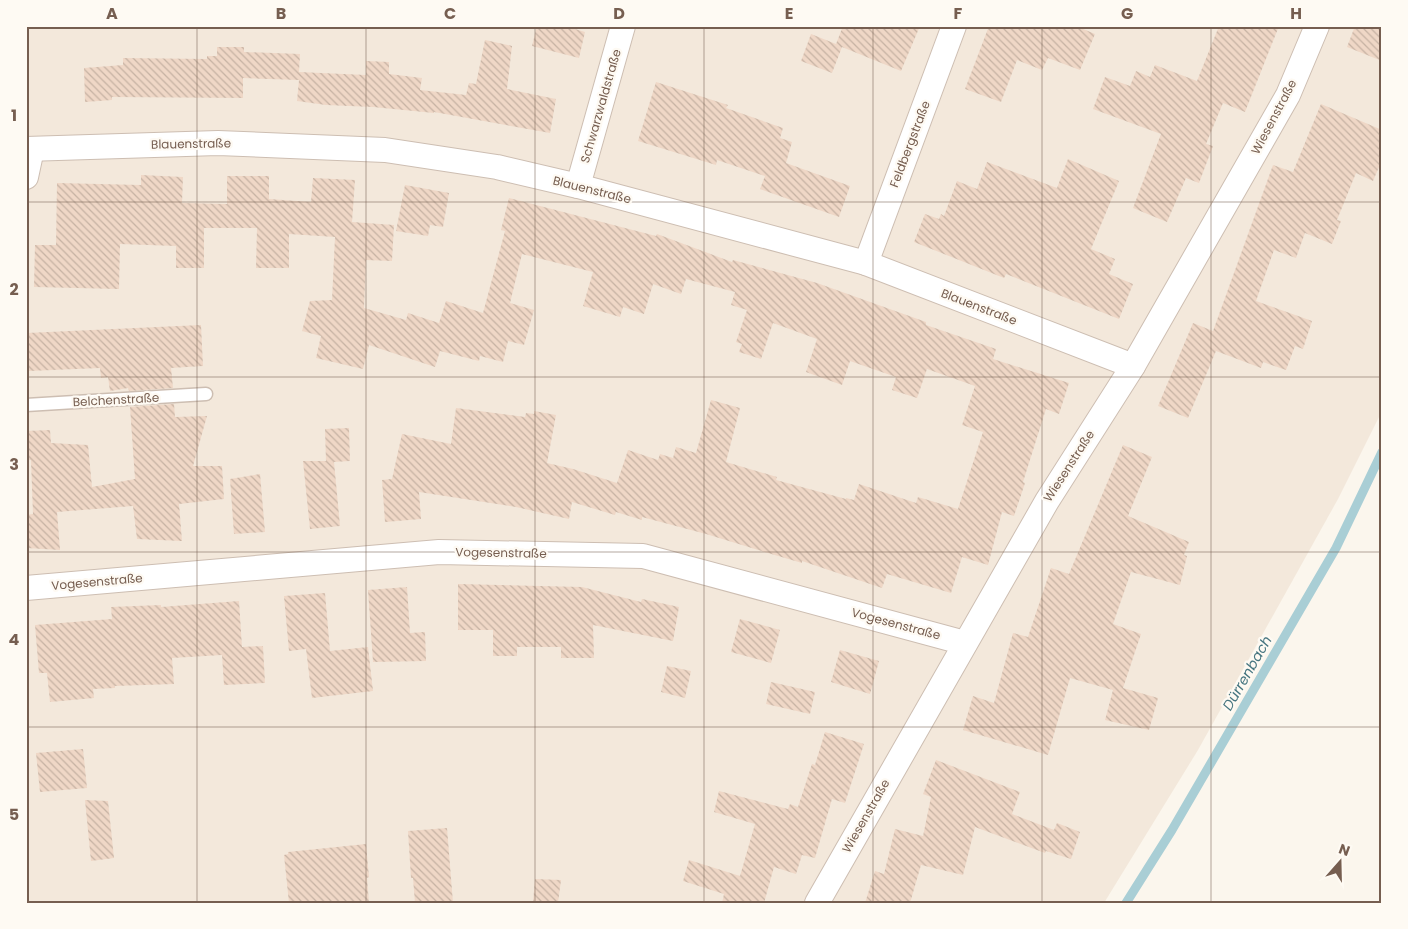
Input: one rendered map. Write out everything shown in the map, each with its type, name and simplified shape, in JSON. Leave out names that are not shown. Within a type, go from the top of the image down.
[{"type":"street","name":"Schwarzwaldstraße","points":[[578,186],[623,26]]},
{"type":"street","name":"Feldbergstraße","points":[[866,263],[954,26]]},
{"type":"street","name":"Wiesenstraße","points":[[816,903],[1047,501],[1133,366],[1288,95],[1316,26]]},
{"type":"street","name":"Blauenstraße","points":[[29,149],[218,143],[385,150],[497,167],[578,186],[866,263],[1133,366]]},
{"type":"street","points":[[26,177],[29,149]]},
{"type":"street","name":"Vogesenstraße","points":[[26,588],[439,552],[643,556],[965,643]]},
{"type":"lane","name":"Belchenstraße","points":[[26,405],[206,394]]},
{"type":"shaded area","points":[[26,26],[1382,26],[1382,411],[1338,499],[1198,750],[1104,903],[26,903]]},
{"type":"building","points":[[537,26],[565,26],[585,32],[579,58],[532,46]]},
{"type":"building","points":[[843,26],[920,26],[901,71],[842,47],[832,73],[801,61],[811,34],[836,44]]},
{"type":"building","points":[[989,26],[1076,26],[1095,34],[1080,70],[1048,58],[1042,70],[1017,60],[1001,102],[965,89]]},
{"type":"building","points":[[1219,26],[1279,26],[1245,112],[1223,103],[1206,144],[1213,146],[1199,183],[1186,178],[1167,222],[1133,208],[1161,134],[1093,109],[1105,77],[1130,86],[1136,71],[1150,77],[1155,65],[1197,81]]},
{"type":"building","points":[[1355,26],[1382,26],[1382,61],[1347,47]]},
{"type":"building","points":[[485,40],[512,46],[507,89],[556,99],[550,133],[434,112],[326,105],[297,101],[299,80],[243,78],[243,98],[112,97],[112,100],[85,102],[84,68],[123,65],[123,58],[207,59],[207,56],[217,56],[217,47],[244,47],[244,52],[300,54],[299,72],[366,75],[366,61],[389,62],[389,74],[422,78],[420,90],[466,95],[469,83],[476,84]]},
{"type":"building","points":[[656,82],[728,105],[726,108],[783,128],[780,138],[792,142],[786,163],[850,186],[839,217],[760,189],[765,176],[717,160],[716,165],[638,141]]},
{"type":"building","points":[[1321,104],[1382,130],[1382,160],[1373,181],[1356,173],[1337,220],[1341,221],[1332,244],[1305,233],[1296,258],[1274,250],[1256,301],[1312,321],[1303,349],[1295,346],[1286,370],[1263,362],[1261,368],[1216,351],[1188,418],[1158,406],[1193,323],[1213,331],[1273,165],[1293,172]]},
{"type":"building","points":[[1068,159],[1119,181],[1091,249],[1115,259],[1109,274],[1133,284],[1119,319],[1006,274],[1004,278],[914,242],[925,214],[939,219],[941,214],[944,216],[957,181],[977,189],[987,162],[1057,188]]},
{"type":"building","points":[[141,175],[183,177],[182,203],[227,204],[227,176],[269,176],[269,199],[311,202],[313,178],[355,180],[352,222],[394,225],[392,261],[366,260],[364,308],[406,320],[408,313],[439,323],[446,301],[483,313],[505,231],[501,230],[509,198],[656,236],[657,234],[732,262],[733,260],[817,283],[926,322],[926,325],[996,349],[993,359],[1069,383],[1059,414],[1046,409],[1014,516],[1002,512],[988,565],[962,557],[951,593],[887,574],[882,588],[802,561],[802,563],[706,534],[642,517],[642,520],[616,512],[615,515],[572,502],[569,519],[516,507],[419,492],[421,519],[385,522],[382,480],[392,479],[402,434],[451,444],[456,408],[525,417],[526,413],[534,414],[534,411],[556,415],[547,463],[617,483],[628,450],[658,460],[660,454],[673,458],[676,447],[696,453],[711,400],[740,408],[726,462],[777,477],[776,480],[846,499],[854,500],[859,484],[916,503],[918,497],[958,509],[983,432],[962,425],[975,386],[927,369],[917,398],[892,390],[896,377],[850,361],[842,385],[806,372],[817,339],[773,323],[761,359],[739,352],[742,344],[736,342],[747,310],[731,305],[735,292],[686,279],[681,294],[653,284],[644,314],[623,307],[620,317],[583,306],[593,272],[522,254],[510,303],[534,310],[524,345],[508,341],[503,362],[480,356],[479,361],[440,351],[435,367],[369,345],[363,369],[316,358],[321,336],[302,331],[310,301],[332,300],[335,237],[289,234],[289,268],[256,268],[257,228],[204,228],[204,268],[176,268],[176,246],[120,244],[119,289],[34,287],[35,245],[56,245],[57,183],[141,185]]},
{"type":"building","points":[[405,185],[449,193],[443,227],[430,225],[428,236],[396,231]]},
{"type":"building","points":[[201,325],[203,366],[171,368],[173,388],[129,391],[128,388],[110,391],[108,377],[101,378],[100,368],[29,371],[27,333]]},
{"type":"building","points":[[174,404],[175,417],[207,416],[193,466],[222,466],[224,499],[179,504],[182,541],[137,539],[133,506],[57,512],[60,550],[27,548],[26,515],[33,514],[31,460],[26,460],[26,431],[50,430],[51,443],[88,445],[92,487],[135,479],[130,407]]},
{"type":"building","points":[[349,428],[350,461],[334,462],[340,526],[310,529],[303,461],[326,461],[325,429]]},
{"type":"building","points":[[1123,445],[1152,457],[1128,516],[1189,542],[1184,555],[1187,556],[1180,585],[1131,572],[1113,624],[1141,634],[1123,688],[1158,698],[1149,730],[1105,720],[1113,690],[1070,678],[1048,755],[963,730],[973,696],[994,703],[1013,633],[1028,637],[1051,568],[1069,574]]},
{"type":"building","points":[[260,474],[265,532],[234,534],[230,479]]},
{"type":"building","points":[[458,584],[582,587],[641,602],[642,599],[679,607],[673,641],[593,625],[594,658],[561,658],[561,647],[517,647],[517,656],[493,656],[493,630],[458,630]]},
{"type":"building","points":[[407,587],[410,633],[425,632],[426,661],[373,662],[368,590]]},
{"type":"building","points":[[325,593],[330,651],[368,647],[373,691],[312,698],[306,649],[289,651],[284,596]]},
{"type":"building","points":[[239,601],[242,647],[263,646],[265,683],[224,685],[222,655],[172,658],[174,684],[115,686],[115,688],[93,689],[94,698],[50,702],[47,673],[39,673],[35,625],[112,619],[111,607],[161,605],[161,607]]},
{"type":"building","points":[[740,619],[780,630],[771,663],[731,652]]},
{"type":"building","points":[[840,650],[879,661],[870,694],[831,682]]},
{"type":"building","points":[[667,666],[691,671],[685,698],[661,692]]},
{"type":"building","points":[[771,682],[815,692],[810,714],[766,704]]},
{"type":"building","points":[[825,732],[864,744],[845,803],[832,799],[815,858],[802,855],[796,874],[774,867],[764,903],[722,903],[724,894],[683,881],[689,860],[740,876],[755,824],[714,812],[719,791],[788,809],[790,804],[798,807],[812,764],[815,765]]},
{"type":"building","points":[[83,749],[87,788],[40,792],[36,753]]},
{"type":"building","points":[[936,760],[1020,792],[1012,814],[1054,830],[1057,823],[1080,832],[1071,859],[1046,851],[1045,853],[975,827],[963,875],[921,865],[910,903],[865,903],[875,871],[884,874],[895,829],[923,836],[931,797],[923,794]]},
{"type":"building","points":[[85,800],[108,801],[114,858],[91,861]]},
{"type":"building","points":[[447,828],[453,903],[415,903],[413,878],[411,878],[408,831]]},
{"type":"building","points":[[366,844],[369,903],[289,903],[284,855],[288,854],[288,852]]},
{"type":"building","points":[[535,879],[561,880],[558,903],[533,903]]},
{"type":"waterway","name":"Dürrenbach","points":[[1126,903],[1172,830],[1336,548],[1382,452]]}]
